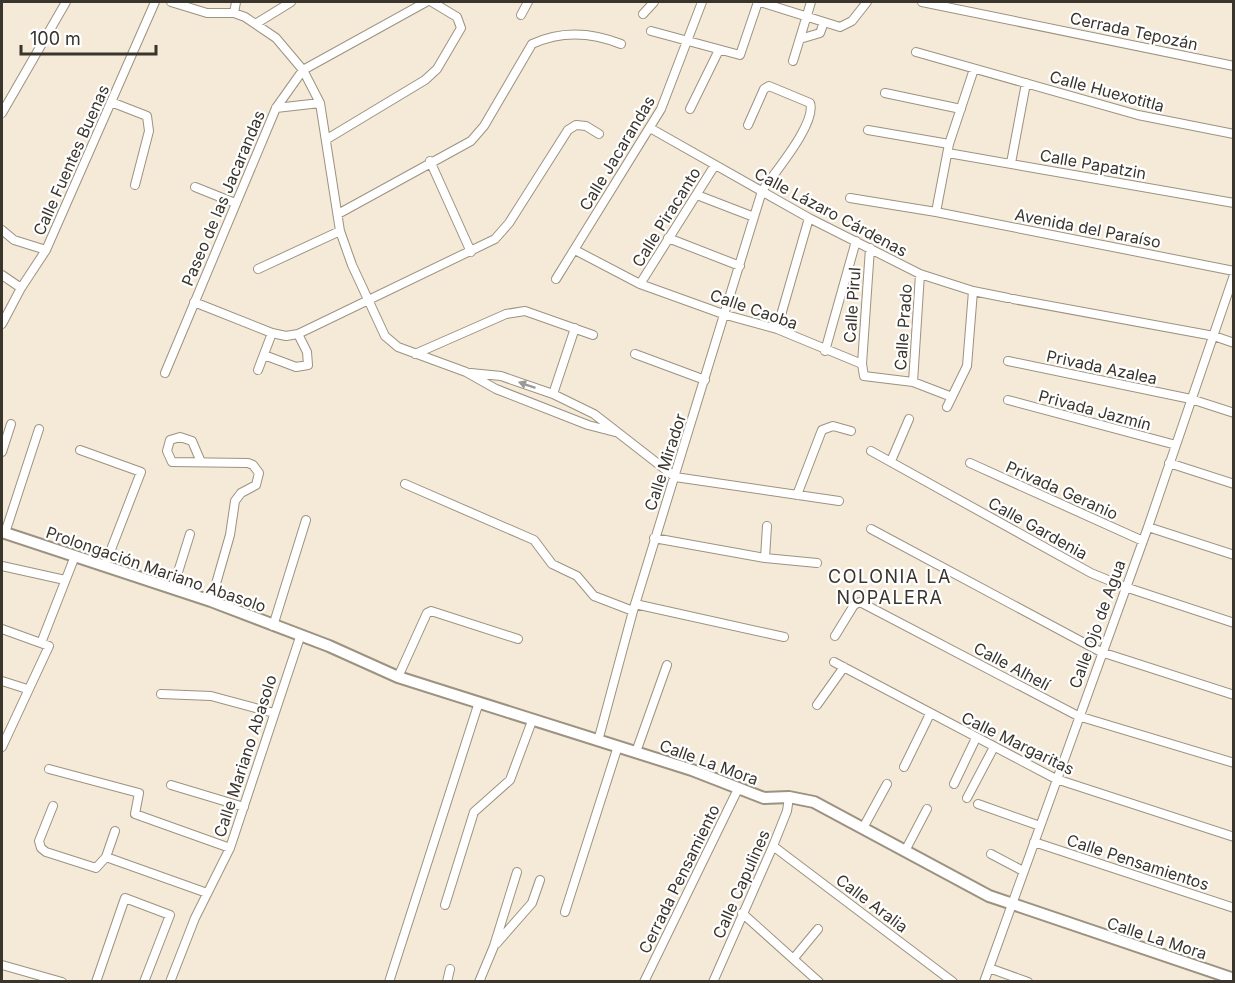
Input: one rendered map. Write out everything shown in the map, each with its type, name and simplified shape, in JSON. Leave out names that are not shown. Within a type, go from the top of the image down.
[{"type":"street","points":[[2,113],[66,2]]},
{"type":"street","name":"Calle Fuentes Buenas","points":[[2,324],[21,288],[46,250],[155,2]]},
{"type":"street","points":[[171,2],[207,13],[234,13],[257,23],[276,39],[303,69],[320,103],[340,231],[368,301],[385,336],[398,347],[466,372],[496,389],[546,409],[615,432]]},
{"type":"street","points":[[234,13],[236,2]]},
{"type":"street","points":[[257,23],[291,2]]},
{"type":"street","points":[[303,69],[426,2]]},
{"type":"street","points":[[327,139],[425,80],[437,69],[461,28],[457,17],[432,2]]},
{"type":"street","points":[[521,15],[528,2]]},
{"type":"street","points":[[643,14],[654,2]]},
{"type":"street","name":"Calle Jacarandas","points":[[556,279],[650,128],[670,89],[702,2]]},
{"type":"street","points":[[651,31],[737,55],[743,52],[759,2],[840,27],[852,21],[867,2]]},
{"type":"street","points":[[793,61],[811,2]]},
{"type":"street","name":"Cerrada Tepozán","points":[[922,2],[1233,66]]},
{"type":"street","points":[[800,39],[820,33],[824,22]]},
{"type":"street","points":[[338,213],[430,161],[471,141],[484,126],[532,44],[545,38],[583,33],[602,36],[621,44]]},
{"type":"street","points":[[690,109],[719,50]]},
{"type":"street","name":"Calle Huexotitla","points":[[916,52],[1138,115],[1233,134]]},
{"type":"street","name":"Paseo de las Jacarandas","points":[[303,69],[276,108],[194,302],[285,336],[298,334],[495,239],[509,223],[568,130],[576,124],[586,126],[599,134]]},
{"type":"street","points":[[936,212],[950,144],[974,69]]},
{"type":"street","points":[[1011,162],[1026,83]]},
{"type":"street","name":"Calle Mirador","points":[[598,741],[654,538],[726,315],[762,191],[810,119],[812,107],[810,103],[769,86],[764,89],[748,125]]},
{"type":"street","points":[[885,93],[961,109]]},
{"type":"street","points":[[111,102],[147,116],[149,131],[135,184]]},
{"type":"street","points":[[276,108],[320,103]]},
{"type":"street","name":"Calle Lázaro Cárdenas","points":[[650,128],[809,218],[920,274],[973,291],[1214,336],[1233,343]]},
{"type":"street","points":[[868,130],[950,144]]},
{"type":"street","name":"Calle Papatzin","points":[[948,153],[1011,162],[1233,203]]},
{"type":"street","points":[[430,161],[471,252]]},
{"type":"street","name":"Calle Piracanto","points":[[640,284],[715,165]]},
{"type":"street","points":[[195,187],[235,202]]},
{"type":"street","points":[[697,195],[754,217]]},
{"type":"street","name":"Avenida del Paraíso","points":[[850,198],[936,212],[1233,273]]},
{"type":"street","points":[[777,329],[809,218]]},
{"type":"street","points":[[2,230],[14,240],[46,250]]},
{"type":"street","points":[[258,269],[340,231]]},
{"type":"street","points":[[668,238],[740,266]]},
{"type":"street","points":[[825,351],[856,241]]},
{"type":"street","name":"Calle Pirul","points":[[862,364],[870,248]]},
{"type":"street","name":"Calle Caoba","points":[[575,250],[640,284],[726,315],[777,329],[825,351],[862,364],[864,376],[913,382],[952,397]]},
{"type":"street","name":"Calle Ojo de Agua","points":[[984,981],[1148,527],[1214,336],[1233,273]]},
{"type":"street","name":"Calle Prado","points":[[913,382],[920,274]]},
{"type":"street","points":[[2,275],[21,288]]},
{"type":"street","points":[[947,406],[961,381],[970,348],[973,291]]},
{"type":"street","points":[[165,373],[194,302]]},
{"type":"street","points":[[416,354],[506,314],[525,311],[593,335]]},
{"type":"street","points":[[553,394],[575,328]]},
{"type":"street","points":[[258,370],[272,333]]},
{"type":"street","points":[[264,354],[296,367],[308,365],[308,352],[298,334]]},
{"type":"street","points":[[635,354],[705,380]]},
{"type":"street","name":"Privada Azalea","points":[[1008,361],[1191,399],[1233,413]]},
{"type":"street","points":[[466,372],[501,376],[553,394],[594,414],[675,477],[839,501]]},
{"type":"street","name":"Privada Jazmín","points":[[1008,400],[1176,445]]},
{"type":"street","points":[[891,461],[909,418]]},
{"type":"street","points":[[2,452],[11,424]]},
{"type":"street","points":[[797,495],[822,430],[833,426],[851,431]]},
{"type":"street","points":[[3,532],[39,429]]},
{"type":"street","points":[[201,462],[192,441],[180,437],[170,440],[167,451],[172,462],[248,464],[253,465],[259,473],[256,485],[241,493],[235,501],[230,536],[211,601]]},
{"type":"street","points":[[80,450],[141,472],[105,565]]},
{"type":"street","name":"Calle Gardenia","points":[[871,451],[1091,573],[1125,587],[1233,623]]},
{"type":"street","name":"Privada Geranio","points":[[970,463],[1143,541]]},
{"type":"street","points":[[1169,463],[1233,484]]},
{"type":"street","points":[[405,484],[534,540],[552,564],[577,576],[594,596],[634,607],[784,637]]},
{"type":"street","points":[[273,626],[306,520]]},
{"type":"street","points":[[765,558],[767,526]]},
{"type":"street","points":[[1148,527],[1233,555]]},
{"type":"street","points":[[871,529],[1101,652],[1233,695]]},
{"type":"street","name":"Prolongación Mariano Abasolo","points":[[3,532],[211,601],[300,637]]},
{"type":"street","points":[[172,588],[190,534]]},
{"type":"street","points":[[654,538],[765,558],[817,563]]},
{"type":"street","points":[[41,643],[75,556]]},
{"type":"street","points":[[2,566],[65,580]]},
{"type":"street","name":"Calle Alhelí","points":[[835,636],[854,605],[860,602],[1078,716],[1233,763]]},
{"type":"street","points":[[398,677],[427,613],[431,611],[518,639]]},
{"type":"street","points":[[2,629],[49,646],[27,689],[2,747]]},
{"type":"street","name":"Calle La Mora","points":[[300,637],[398,677],[532,721],[618,746],[764,798],[789,797],[814,802],[988,896],[1233,979]]},
{"type":"street","name":"Calle Mariano Abasolo","points":[[171,981],[207,893],[230,848],[300,637]]},
{"type":"street","name":"Calle Margaritas","points":[[834,662],[1056,779],[1233,837]]},
{"type":"street","points":[[636,752],[667,665]]},
{"type":"street","points":[[817,705],[844,667]]},
{"type":"street","points":[[2,681],[27,689]]},
{"type":"street","points":[[161,694],[211,696],[274,713]]},
{"type":"street","points":[[389,981],[479,702]]},
{"type":"street","points":[[904,767],[930,714]]},
{"type":"street","points":[[445,905],[474,812],[510,780],[532,721]]},
{"type":"street","points":[[954,784],[976,738]]},
{"type":"street","points":[[565,912],[618,746]]},
{"type":"street","points":[[967,798],[994,747]]},
{"type":"street","points":[[49,769],[139,793],[135,814],[230,848]]},
{"type":"street","points":[[862,828],[887,784]]},
{"type":"street","points":[[171,785],[244,807]]},
{"type":"street","name":"Cerrada Pensamiento","points":[[644,981],[738,789]]},
{"type":"street","name":"Calle Capulines","points":[[713,981],[773,846],[787,811],[789,797]]},
{"type":"street","points":[[978,804],[1040,826]]},
{"type":"street","points":[[53,806],[39,841],[41,848],[86,867],[100,866],[106,857],[115,831]]},
{"type":"street","points":[[905,850],[927,809]]},
{"type":"street","name":"Calle Pensamientos","points":[[1034,842],[1233,908]]},
{"type":"street","name":"Calle Aralia","points":[[773,846],[953,981]]},
{"type":"street","points":[[992,854],[1023,871]]},
{"type":"street","points":[[106,857],[207,893]]},
{"type":"street","points":[[479,981],[494,946],[518,872]]},
{"type":"street","points":[[494,946],[532,903],[540,880]]},
{"type":"street","points":[[96,981],[125,898],[170,915],[144,981]]},
{"type":"street","points":[[742,913],[819,981]]},
{"type":"street","points":[[794,958],[818,929]]},
{"type":"street","points":[[2,965],[62,981]]},
{"type":"street","points":[[989,968],[1028,981]]},
{"type":"street","points":[[447,981],[450,969]]},
{"type":"district","name":"COLONIA LA NOPALERA","points":[[890,587]]}]
